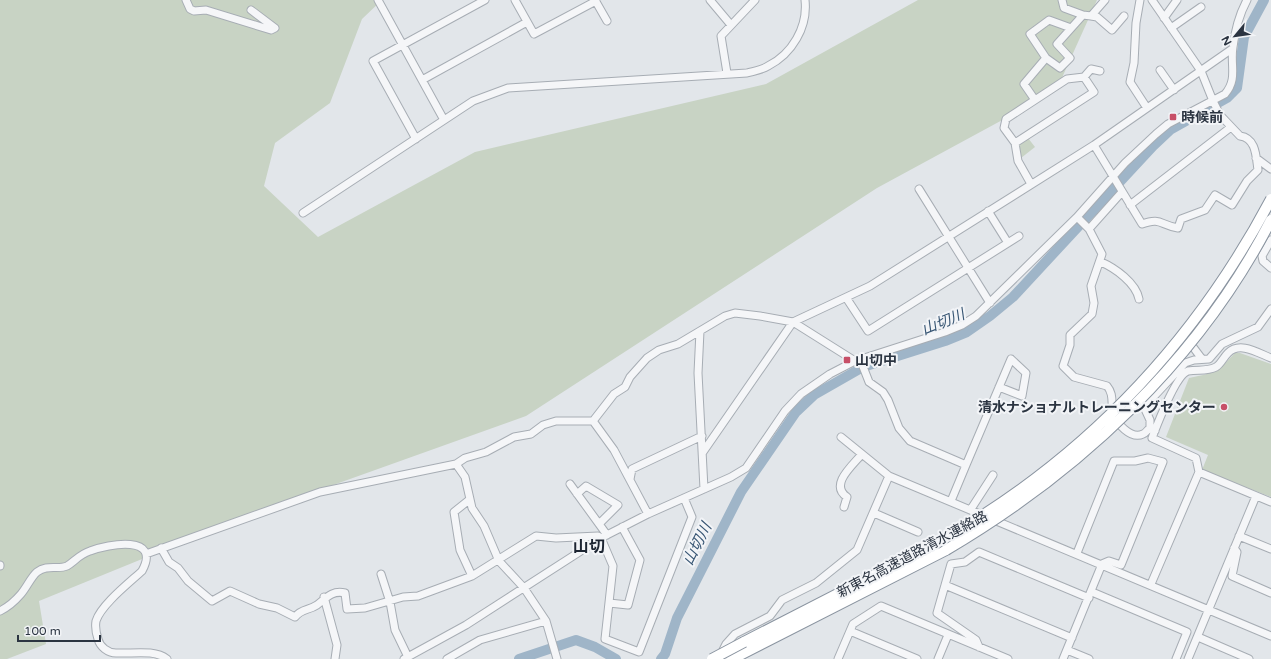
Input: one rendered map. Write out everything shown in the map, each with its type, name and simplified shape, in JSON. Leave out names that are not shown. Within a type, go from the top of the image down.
[{"type":"highway","name":"新東名高速道路清水連絡路","points":[[732,659],[746,646],[935,544],[995,509],[1038,478],[1108,418],[1144,382],[1192,325],[1237,260],[1271,199]]},
{"type":"highway","name":"新東名高速道路清水連絡路","points":[[712,659],[746,646],[946,550],[983,528],[1044,486],[1115,425],[1151,388],[1212,314],[1271,220]]},
{"type":"street","points":[[186,0],[190,9],[194,11],[206,10],[271,30],[275,28],[251,10]]},
{"type":"street","points":[[378,0],[444,120]]},
{"type":"street","points":[[416,139],[373,61],[485,0]]},
{"type":"street","points":[[515,0],[534,34],[596,0],[607,21]]},
{"type":"street","points":[[710,0],[731,25]]},
{"type":"street","points":[[726,73],[721,36],[755,0]]},
{"type":"street","points":[[303,214],[473,101],[508,88],[747,72],[767,67],[792,47],[804,20],[805,0]]},
{"type":"street","points":[[1062,0],[1064,8],[1097,17],[1112,30],[1124,16]]},
{"type":"street","points":[[1091,16],[1105,0]]},
{"type":"street","points":[[1140,0],[1136,23],[1134,63],[1130,82],[1147,108]]},
{"type":"street","points":[[1094,145],[1142,224],[1153,220],[1178,228],[1181,219],[1205,210],[1215,195],[1232,205],[1247,181],[1258,170],[1254,145],[1245,137],[1240,136],[1220,115],[1213,103],[1201,71],[1152,0]]},
{"type":"street","points":[[1164,18],[1177,0]]},
{"type":"street","points":[[381,574],[390,602],[395,630],[406,658],[466,624],[604,537],[648,514],[746,468],[785,411],[801,394],[830,374],[859,361],[962,325],[976,316],[1078,218],[1114,179],[1125,163],[1156,134],[1168,124],[1213,103],[1225,94],[1232,86],[1232,49],[1236,24],[1245,1]]},
{"type":"street","points":[[1171,28],[1201,8]]},
{"type":"street","points":[[1071,28],[1048,20],[1030,34],[1046,58],[1060,68],[1070,58],[1057,44],[1071,28],[1083,14]]},
{"type":"street","points":[[422,80],[527,22]]},
{"type":"street","points":[[703,452],[793,322],[870,286],[1094,145],[1232,49]]},
{"type":"street","points":[[1035,100],[1024,84],[1046,58]]},
{"type":"street","points":[[1031,184],[1018,161],[1015,144],[1004,128],[1006,119],[1067,79],[1084,77],[1091,69],[1100,71]]},
{"type":"street","points":[[1160,70],[1174,90]]},
{"type":"street","points":[[1015,144],[1094,92],[1084,77]]},
{"type":"street","points":[[1130,205],[1231,127]]},
{"type":"street","points":[[1256,158],[1271,169]]},
{"type":"street","points":[[919,189],[990,303]]},
{"type":"street","points":[[1088,229],[1121,191]]},
{"type":"street","points":[[988,211],[1008,243]]},
{"type":"street","points":[[1078,218],[1088,229],[1102,254],[1101,262],[1091,286],[1094,303],[1092,314],[1070,335],[1070,345],[1063,366],[1074,377],[1107,386],[1112,394],[1111,405],[1114,415],[1123,428],[1130,433],[1136,435],[1143,434],[1153,429]]},
{"type":"street","points":[[847,298],[868,331],[1019,236]]},
{"type":"street","points":[[1271,240],[1262,256],[1263,261],[1271,268]]},
{"type":"street","points":[[1101,262],[1110,266],[1132,285],[1137,291],[1139,299]]},
{"type":"street","points":[[1153,429],[1144,407],[1185,363],[1202,359],[1209,360],[1222,344],[1258,327],[1271,309]]},
{"type":"street","points":[[593,421],[614,394],[625,387],[630,377],[647,358],[659,350],[678,344],[725,316],[735,313],[793,322],[859,361],[869,382],[883,392],[888,400],[899,428],[910,441],[966,465]]},
{"type":"street","points":[[700,331],[698,373],[704,489]]},
{"type":"street","points":[[1193,347],[1202,359]]},
{"type":"street","points":[[1151,584],[1199,472],[1196,458],[1152,438],[1153,429],[1179,378],[1189,371],[1206,371],[1216,366],[1228,353],[1241,347],[1271,358]]},
{"type":"street","points":[[952,501],[966,465],[999,387],[1011,359],[1026,373],[1022,396],[999,387]]},
{"type":"street","points":[[146,554],[320,492],[456,464],[465,458],[486,452],[514,437],[531,434],[543,425],[556,421],[593,421]]},
{"type":"street","points":[[593,421],[614,450],[648,514]]},
{"type":"street","points":[[630,479],[632,469],[702,436]]},
{"type":"street","points":[[841,437],[889,476],[1077,553],[1271,636]]},
{"type":"street","points":[[844,507],[847,498],[842,494],[839,488],[841,481],[862,454]]},
{"type":"street","points":[[1063,659],[1102,564],[1109,561],[1121,565],[1163,462],[1148,458],[1134,461],[1114,461],[1077,553]]},
{"type":"street","points":[[456,464],[465,477],[472,508],[484,526],[499,561],[524,588],[546,621],[556,657]]},
{"type":"street","points":[[1199,472],[1271,502]]},
{"type":"street","points":[[971,509],[993,475]]},
{"type":"street","points":[[725,659],[723,650],[735,634],[770,616],[782,600],[816,583],[857,550],[889,476]]},
{"type":"street","points":[[570,484],[599,524],[613,566],[605,639],[639,652],[692,517],[684,498]]},
{"type":"street","points":[[577,494],[586,486],[618,505],[599,524]]},
{"type":"street","points":[[1188,659],[1256,496]]},
{"type":"street","points":[[469,500],[454,512],[460,550],[472,576]]},
{"type":"street","points":[[874,513],[918,532]]},
{"type":"street","points":[[609,603],[628,605],[640,560],[622,527]]},
{"type":"street","points":[[161,548],[168,562],[178,568],[188,581],[212,601],[230,591],[259,604],[277,608],[295,617],[300,610],[311,608],[333,593],[345,593],[347,609],[364,608],[390,602],[403,597],[418,596],[472,576],[499,561],[536,536],[556,538],[604,537]]},
{"type":"street","points":[[1239,536],[1271,549]]},
{"type":"street","points":[[0,611],[21,594],[37,572],[46,567],[66,566],[76,558],[90,551],[126,543],[141,547],[146,554],[146,564],[142,571],[101,612],[96,622],[96,633],[99,642],[105,649],[114,653],[159,654],[167,659]]},
{"type":"street","points":[[1234,548],[1237,552],[1232,576],[1271,593]]},
{"type":"street","points":[[978,647],[976,640],[937,613],[951,564],[965,562],[979,552],[1187,632],[1176,659]]},
{"type":"street","points":[[945,585],[1072,638]]},
{"type":"street","points":[[324,598],[337,645],[335,659]]},
{"type":"street","points":[[838,659],[853,624],[881,606],[1008,659]]},
{"type":"street","points":[[447,659],[480,640],[546,621]]},
{"type":"street","points":[[850,631],[917,659]]},
{"type":"street","points":[[938,659],[948,635]]},
{"type":"street","points":[[1198,637],[1249,659]]},
{"type":"street","points":[[1067,650],[1089,659]]},
{"type":"green space","points":[[0,0],[382,0],[362,19],[330,103],[275,143],[264,186],[318,237],[475,152],[766,84],[918,0],[1097,0],[1056,91],[877,188],[526,416],[255,513],[39,601],[46,644],[7,659],[0,659]]},
{"type":"green space","points":[[1028,138],[1035,147],[1021,158],[1017,147]]},
{"type":"green space","name":"清水ナショナルトレーニングセンター","points":[[1235,353],[1240,353],[1271,364],[1271,497],[1202,470],[1208,455],[1166,437],[1189,378],[1215,371]]},
{"type":"waterway","name":"山切川","points":[[661,659],[665,654],[677,618],[741,492],[796,412],[814,395],[863,367],[945,341],[967,332],[1013,297],[1153,146],[1170,130],[1227,98],[1237,88],[1244,37],[1264,0]]},
{"type":"waterway","name":"山切川","points":[[519,659],[576,640],[595,647],[616,659]]},
{"type":"place","name":"時候前","points":[[1173,117]]},
{"type":"place","name":"山切中","points":[[847,360]]},
{"type":"place","name":"清水ナショナルトレーニングセンター","points":[[1224,407]]},
{"type":"district","name":"山切","points":[[589,546]]}]
